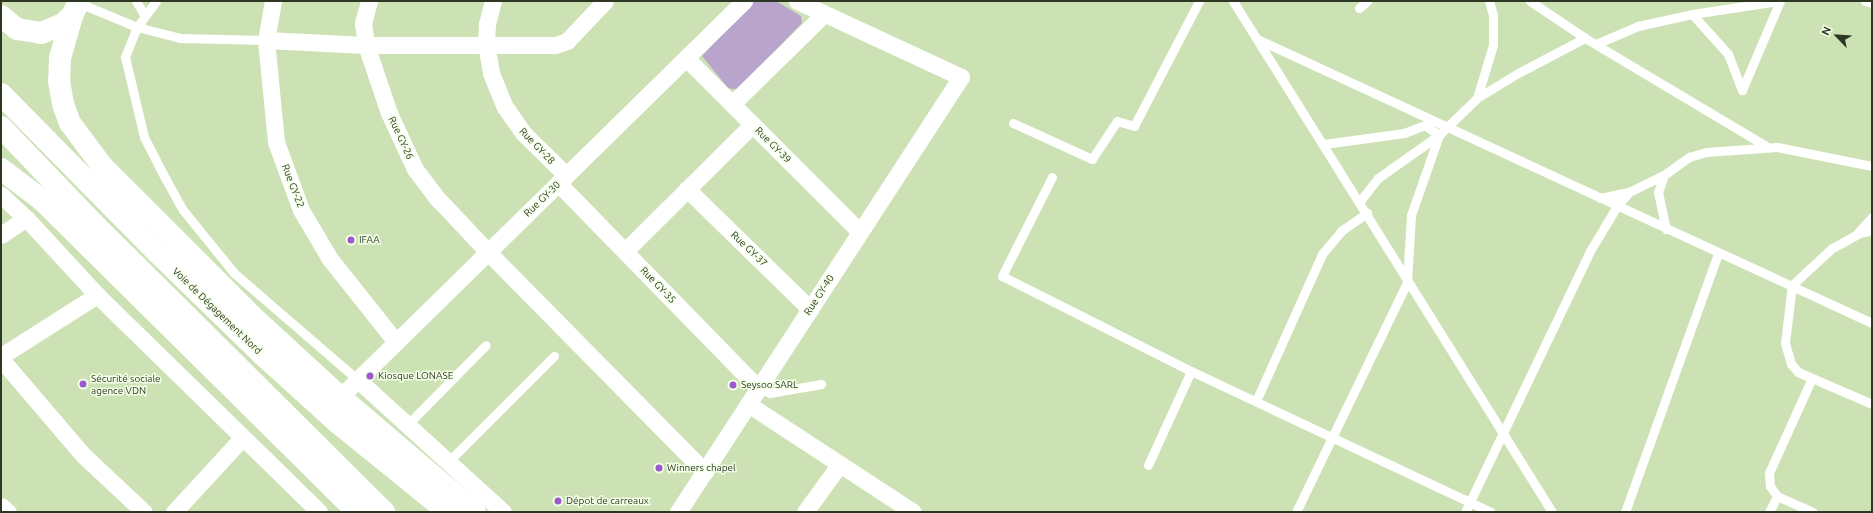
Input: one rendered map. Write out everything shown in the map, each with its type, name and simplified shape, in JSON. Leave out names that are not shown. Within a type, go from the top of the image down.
[{"type":"main road","points":[[1,36],[53,30],[77,6]]},
{"type":"main road","points":[[77,6],[60,58],[59,81],[63,104],[70,123],[88,149],[126,192],[247,311],[340,397],[475,512]]},
{"type":"main road","points":[[1,16],[17,29],[29,33]]},
{"type":"main road","name":"Voie de Dégagement Nord","points":[[1,94],[157,252],[313,401],[448,512]]},
{"type":"main road","points":[[1,127],[384,512]]},
{"type":"main road","points":[[1,169],[42,200],[357,512]]},
{"type":"street","name":"Rue GY-22","points":[[273,1],[266,40],[276,142],[301,210],[330,259],[396,342]]},
{"type":"street","name":"Rue GY-26","points":[[370,1],[363,23],[366,45],[388,113],[415,169],[438,199],[488,252],[705,472]]},
{"type":"street","name":"Rue GY-28","points":[[493,1],[487,24],[486,44],[491,74],[505,107],[523,133],[562,179]]},
{"type":"street","points":[[266,40],[366,45],[555,45],[567,40],[605,1]]},
{"type":"street","name":"Rue GY-30","points":[[340,397],[744,1]]},
{"type":"street","points":[[732,104],[824,14],[797,1]]},
{"type":"street","name":"Rue GY-40","points":[[678,512],[961,77],[824,14]]},
{"type":"street","name":"Rue GY-39","points":[[686,58],[860,232]]},
{"type":"street","points":[[625,252],[752,125]]},
{"type":"street","name":"Rue GY-35","points":[[562,179],[625,252],[758,388]]},
{"type":"street","name":"Rue GY-37","points":[[687,189],[810,309]]},
{"type":"street","points":[[1,195],[26,218],[97,295],[319,512]]},
{"type":"street","points":[[1,235],[26,218]]},
{"type":"street","points":[[97,295],[4,361],[83,455],[144,512]]},
{"type":"street","points":[[358,380],[503,512]]},
{"type":"street","points":[[748,404],[907,510]]},
{"type":"street","points":[[174,512],[242,438]]},
{"type":"street","points":[[805,512],[840,464]]},
{"type":"street","points":[[1,506],[8,512]]},
{"type":"lane","points":[[136,1],[145,16]]},
{"type":"lane","points":[[156,1],[137,27],[125,57],[144,137],[183,210],[234,273],[358,380]]},
{"type":"lane","points":[[1013,123],[1092,159],[1117,122],[1134,126],[1199,1]]},
{"type":"lane","points":[[1234,1],[1360,201],[1407,282],[1504,432],[1552,512]]},
{"type":"lane","points":[[1359,8],[1367,1]]},
{"type":"lane","points":[[1477,98],[1493,44],[1493,16],[1489,1]]},
{"type":"lane","points":[[1530,1],[1585,38],[1766,146]]},
{"type":"lane","points":[[1596,44],[1638,26],[1692,14],[1779,1]]},
{"type":"lane","points":[[1692,14],[1728,54],[1742,90],[1779,1]]},
{"type":"lane","points":[[1865,1],[1872,3]]},
{"type":"lane","points":[[77,6],[137,27],[180,38],[266,40]]},
{"type":"lane","points":[[1360,201],[1365,191],[1378,178],[1439,135],[1477,98],[1518,73],[1585,38]]},
{"type":"lane","points":[[1257,39],[1449,126],[1666,229],[1792,285],[1872,323]]},
{"type":"lane","points":[[1324,144],[1404,133],[1426,126],[1434,120]]},
{"type":"lane","points":[[1426,126],[1439,135]]},
{"type":"lane","points":[[1296,512],[1407,282],[1411,215],[1439,135]]},
{"type":"lane","points":[[1600,198],[1629,192],[1664,175],[1689,157],[1706,152],[1739,150],[1766,146],[1872,166]]},
{"type":"lane","points":[[1664,175],[1658,192],[1666,229]]},
{"type":"lane","points":[[1052,178],[1002,276],[1191,371],[1332,436],[1490,512]]},
{"type":"lane","points":[[1464,512],[1504,432],[1590,251],[1617,206],[1629,192]]},
{"type":"lane","points":[[1256,401],[1322,254],[1341,231],[1367,213]]},
{"type":"lane","points":[[1856,234],[1872,217]]},
{"type":"lane","points":[[1872,230],[1856,234],[1830,249],[1792,285],[1786,343],[1791,364],[1798,372],[1872,404]]},
{"type":"lane","points":[[1625,512],[1718,253]]},
{"type":"lane","points":[[407,425],[486,345]]},
{"type":"lane","points":[[448,462],[554,356]]},
{"type":"lane","points":[[1148,465],[1191,371]]},
{"type":"lane","points":[[1812,378],[1770,473],[1770,486],[1776,496],[1813,512]]},
{"type":"lane","points":[[758,388],[770,393],[821,384]]},
{"type":"lane","points":[[1769,512],[1776,496]]},
{"type":"shaded area","points":[[753,1],[776,1],[801,16],[802,23],[738,89],[728,88],[702,56]]},
{"type":"place","name":"IFAA","points":[[351,240]]},
{"type":"place","name":"Kiosque LONASE","points":[[370,376]]},
{"type":"place","name":"Sécurité sociale agence VDN","points":[[83,384]]},
{"type":"place","name":"Seysoo SARL","points":[[733,385]]},
{"type":"place","name":"Winners chapel","points":[[659,468]]},
{"type":"place","name":"Dépot de carreaux","points":[[558,501]]}]
